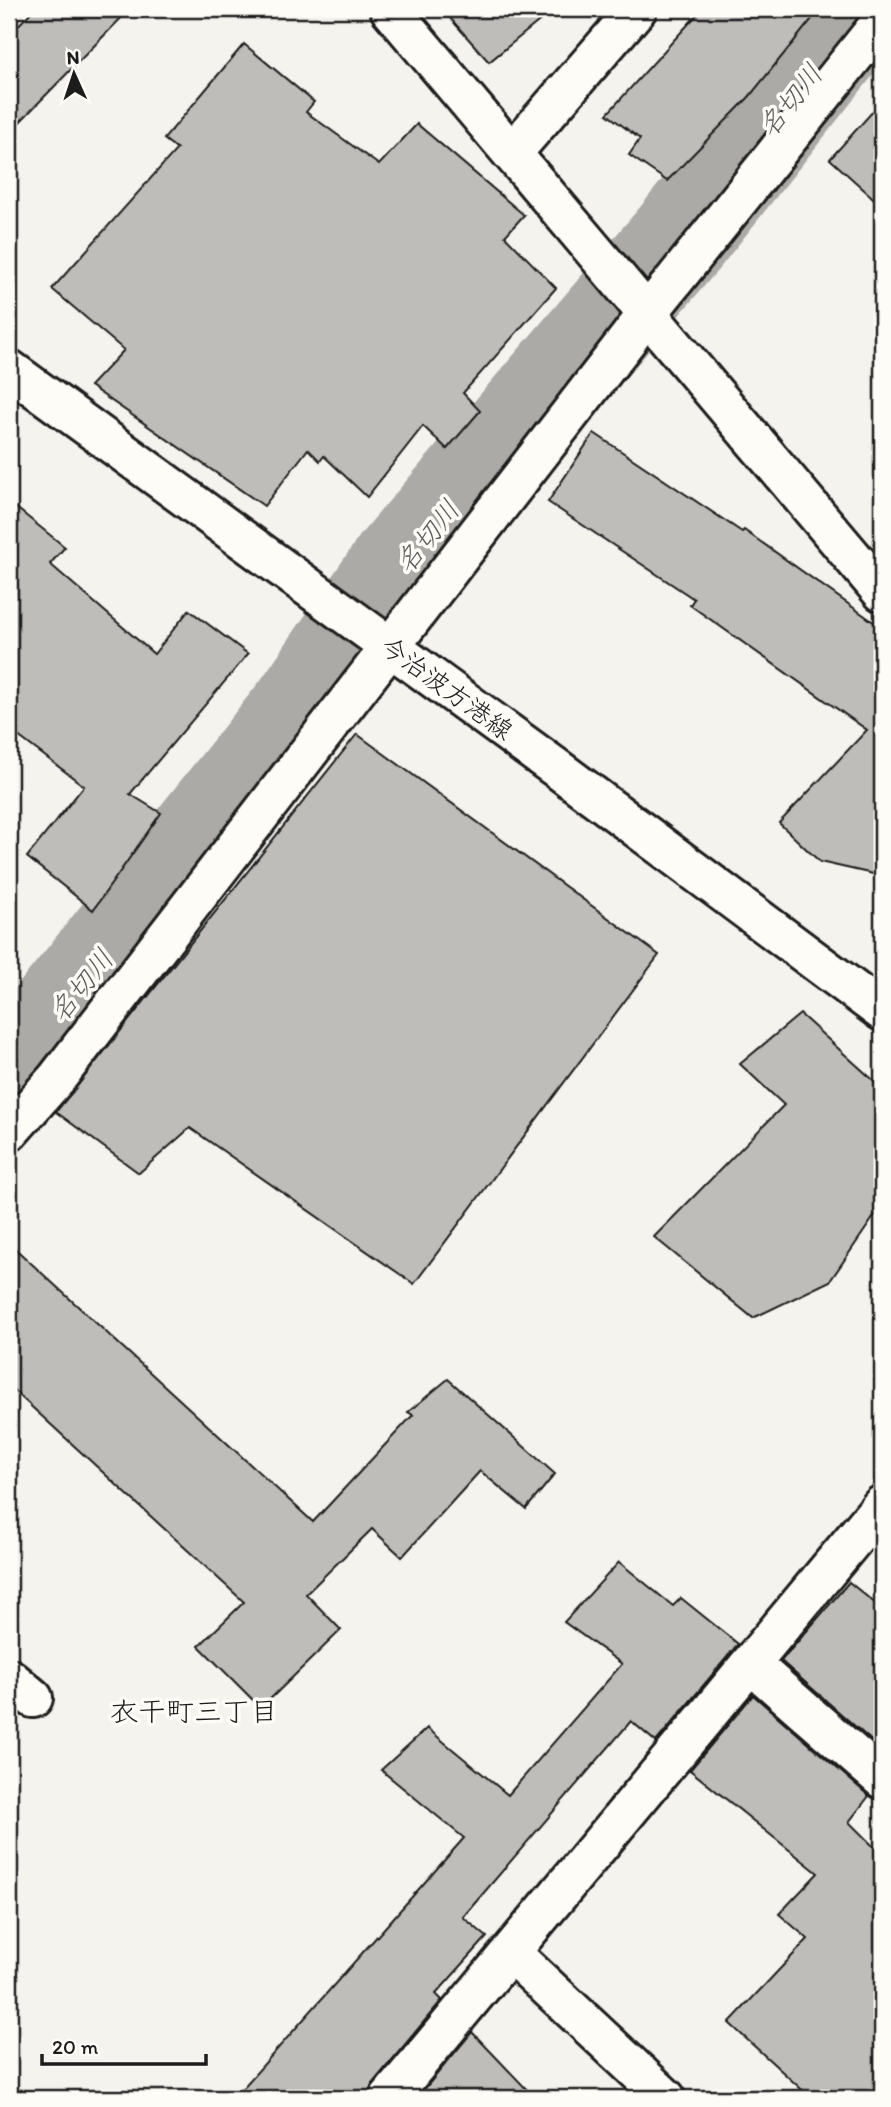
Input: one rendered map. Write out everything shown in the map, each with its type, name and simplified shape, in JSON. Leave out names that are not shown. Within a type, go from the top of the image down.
[{"type":"street","points":[[390,9],[882,592]]},
{"type":"street","points":[[512,153],[637,9]]},
{"type":"street","points":[[9,1132],[66,1067],[648,313],[882,21]]},
{"type":"street","name":"今治波方港線","points":[[9,369],[882,1011]]},
{"type":"street","points":[[389,2098],[882,1505]]},
{"type":"street","points":[[751,1664],[882,1779]]},
{"type":"street","points":[[510,1952],[666,2098]]},
{"type":"water","points":[[826,9],[870,9],[653,280],[619,253]]},
{"type":"water","points":[[581,308],[610,332],[383,615],[355,592]]},
{"type":"water","points":[[304,668],[337,693],[198,873],[165,847]]},
{"type":"water","points":[[116,905],[148,929],[90,1006],[57,981]]},
{"type":"water","points":[[41,1008],[67,1029],[9,1098],[9,1045]]},
{"type":"building","points":[[34,9],[130,9],[9,133],[9,35]]},
{"type":"building","points":[[442,9],[554,9],[489,62]]},
{"type":"building","points":[[702,9],[820,9],[749,97],[667,181],[629,155],[640,139],[607,114]]},
{"type":"building","points":[[244,44],[314,102],[306,112],[379,165],[417,124],[524,215],[505,236],[556,288],[463,393],[480,411],[447,449],[423,426],[367,497],[324,456],[320,461],[308,449],[264,506],[90,386],[124,350],[52,289],[177,149],[164,139]]},
{"type":"building","points":[[882,101],[882,206],[830,159]]},
{"type":"building","points":[[594,433],[742,532],[744,530],[882,628],[882,876],[820,862],[779,823],[867,730],[690,605],[694,599],[548,502]]},
{"type":"building","points":[[9,502],[65,547],[50,564],[154,654],[189,610],[248,654],[130,794],[161,813],[93,910],[27,857],[84,786],[9,729]]},
{"type":"building","points":[[357,734],[659,955],[414,1284],[190,1128],[139,1173],[56,1112]]},
{"type":"building","points":[[800,1014],[882,1088],[882,1205],[830,1281],[753,1318],[654,1237],[784,1105],[740,1064]]},
{"type":"building","points":[[9,1243],[313,1522],[413,1415],[408,1412],[448,1379],[555,1474],[526,1509],[480,1471],[402,1557],[372,1529],[306,1594],[341,1630],[261,1708],[199,1646],[244,1602],[9,1386]]},
{"type":"building","points":[[619,1562],[673,1606],[681,1598],[738,1644],[656,1742],[631,1721],[463,1917],[487,1937],[436,1994],[442,2000],[372,2084],[368,2098],[234,2098],[464,1838],[381,1770],[427,1728],[508,1795],[622,1664],[564,1622]]},
{"type":"building","points":[[849,1582],[882,1609],[882,1750],[781,1661]]},
{"type":"building","points":[[753,1695],[869,1796],[849,1822],[882,1855],[882,2098],[811,2098],[729,2023],[808,1939],[779,1914],[818,1873],[690,1770]]},
{"type":"building","points":[[472,2032],[535,2098],[417,2098]]},
{"type":"waterway","name":"名切川","points":[[9,1076],[301,710],[401,564],[682,235],[862,9]]},
{"type":"district","name":"衣干町三丁目","points":[[194,1711]]}]
